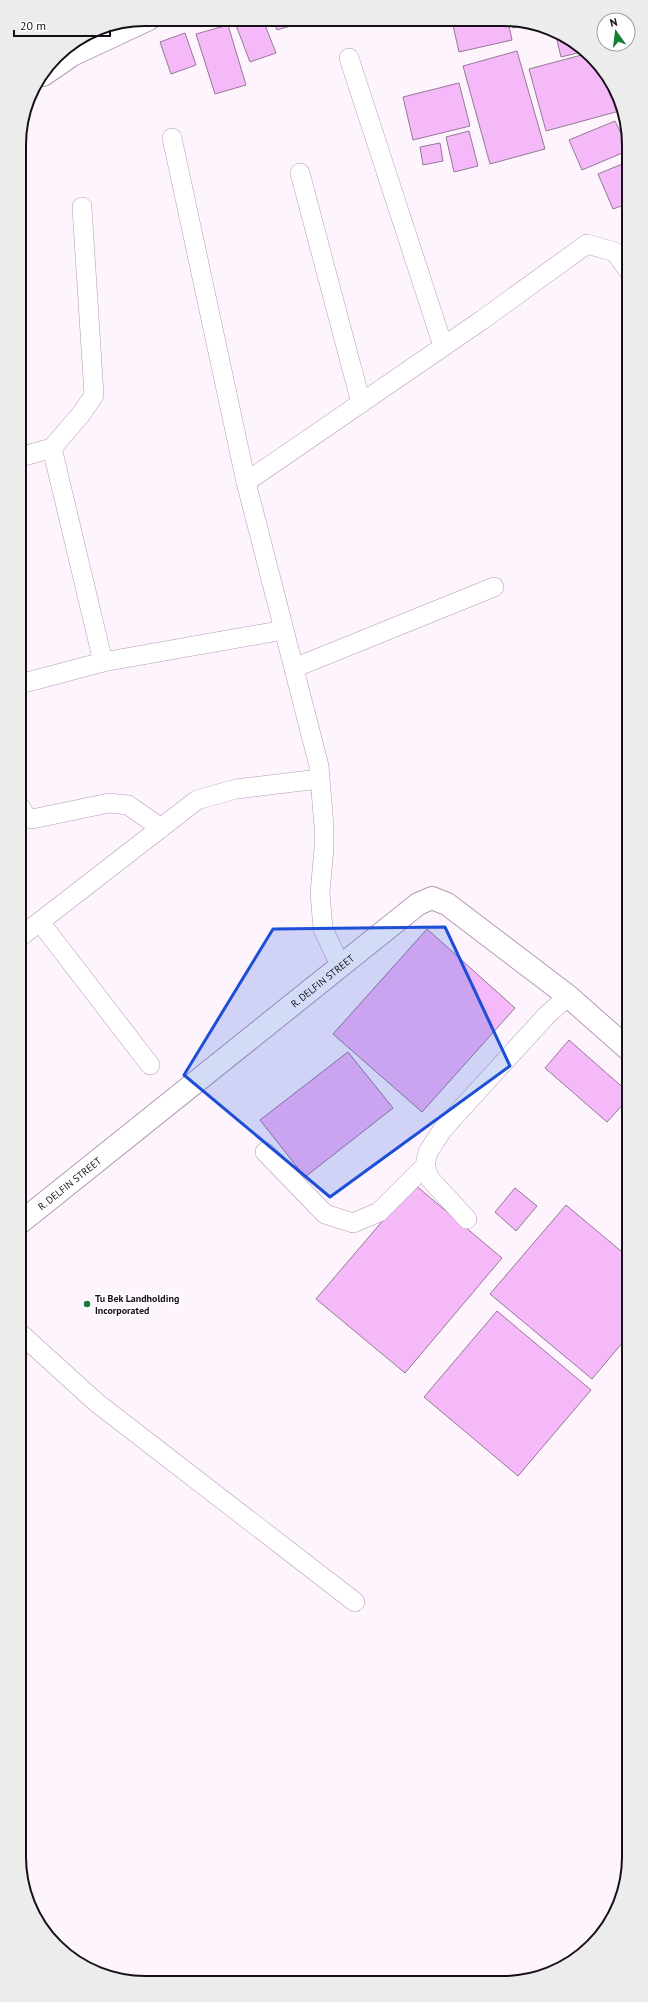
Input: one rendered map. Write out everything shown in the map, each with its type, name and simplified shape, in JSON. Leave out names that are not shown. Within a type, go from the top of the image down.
[{"type":"street","points":[[59,64],[72,55],[133,27]]},
{"type":"street","name":"R. DELFIN STREET","points":[[26,1218],[418,904],[432,898],[447,904],[568,996],[622,1044]]},
{"type":"lane","points":[[348,58],[443,346]]},
{"type":"lane","points":[[172,138],[246,482],[319,766],[324,827],[324,848],[320,893],[323,929],[341,967]]},
{"type":"lane","points":[[300,174],[361,403]]},
{"type":"lane","points":[[26,455],[52,448],[82,413],[94,395],[82,207]]},
{"type":"lane","points":[[246,482],[443,346],[587,244],[615,252],[622,262]]},
{"type":"lane","points":[[52,448],[103,662]]},
{"type":"lane","points":[[294,668],[494,587]]},
{"type":"lane","points":[[26,682],[103,662],[284,630]]},
{"type":"lane","points":[[26,932],[197,800],[236,789],[319,779]]},
{"type":"lane","points":[[26,815],[32,818],[110,803],[128,805],[161,828]]},
{"type":"lane","points":[[40,922],[150,1065]]},
{"type":"lane","points":[[265,1152],[325,1214],[353,1223],[379,1212],[425,1166],[428,1152],[443,1129],[546,1016],[568,996]]},
{"type":"lane","points":[[425,1166],[430,1179],[467,1219]]},
{"type":"lane","points":[[26,1339],[97,1403],[355,1602]]},
{"type":"highlighted area","points":[[445,927],[510,1066],[330,1197],[184,1075],[273,929]]},
{"type":"building","points":[[228,26],[246,85],[215,94],[196,34]]},
{"type":"building","points":[[236,26],[265,26],[276,53],[250,62]]},
{"type":"building","points":[[275,26],[290,26],[277,30]]},
{"type":"building","points":[[453,26],[509,26],[512,40],[459,52]]},
{"type":"building","points":[[185,33],[196,65],[171,74],[160,42]]},
{"type":"building","points":[[557,38],[577,53],[561,57]]},
{"type":"building","points":[[517,51],[545,149],[490,164],[463,66]]},
{"type":"building","points":[[580,55],[602,79],[610,92],[617,112],[546,131],[529,69]]},
{"type":"building","points":[[459,83],[470,126],[413,140],[403,97]]},
{"type":"building","points":[[615,121],[622,135],[622,153],[582,170],[569,140]]},
{"type":"building","points":[[469,131],[478,166],[454,172],[446,137]]},
{"type":"building","points":[[440,143],[443,161],[423,165],[420,147]]},
{"type":"building","points":[[622,164],[622,206],[613,209],[598,174]]},
{"type":"building","points":[[427,929],[515,1008],[422,1112],[333,1034]]},
{"type":"building","points":[[569,1040],[622,1087],[622,1106],[607,1122],[545,1068]]},
{"type":"building","points":[[348,1052],[393,1108],[305,1177],[260,1120]]},
{"type":"building","points":[[414,1184],[502,1258],[405,1373],[316,1299]]},
{"type":"building","points":[[515,1188],[537,1206],[516,1231],[495,1212]]},
{"type":"building","points":[[566,1205],[622,1252],[622,1343],[592,1379],[490,1294]]},
{"type":"building","points":[[497,1311],[591,1390],[518,1476],[424,1397]]},
{"type":"place","name":"Tu Bek Landholding Incorporated","points":[[87,1304]]}]
